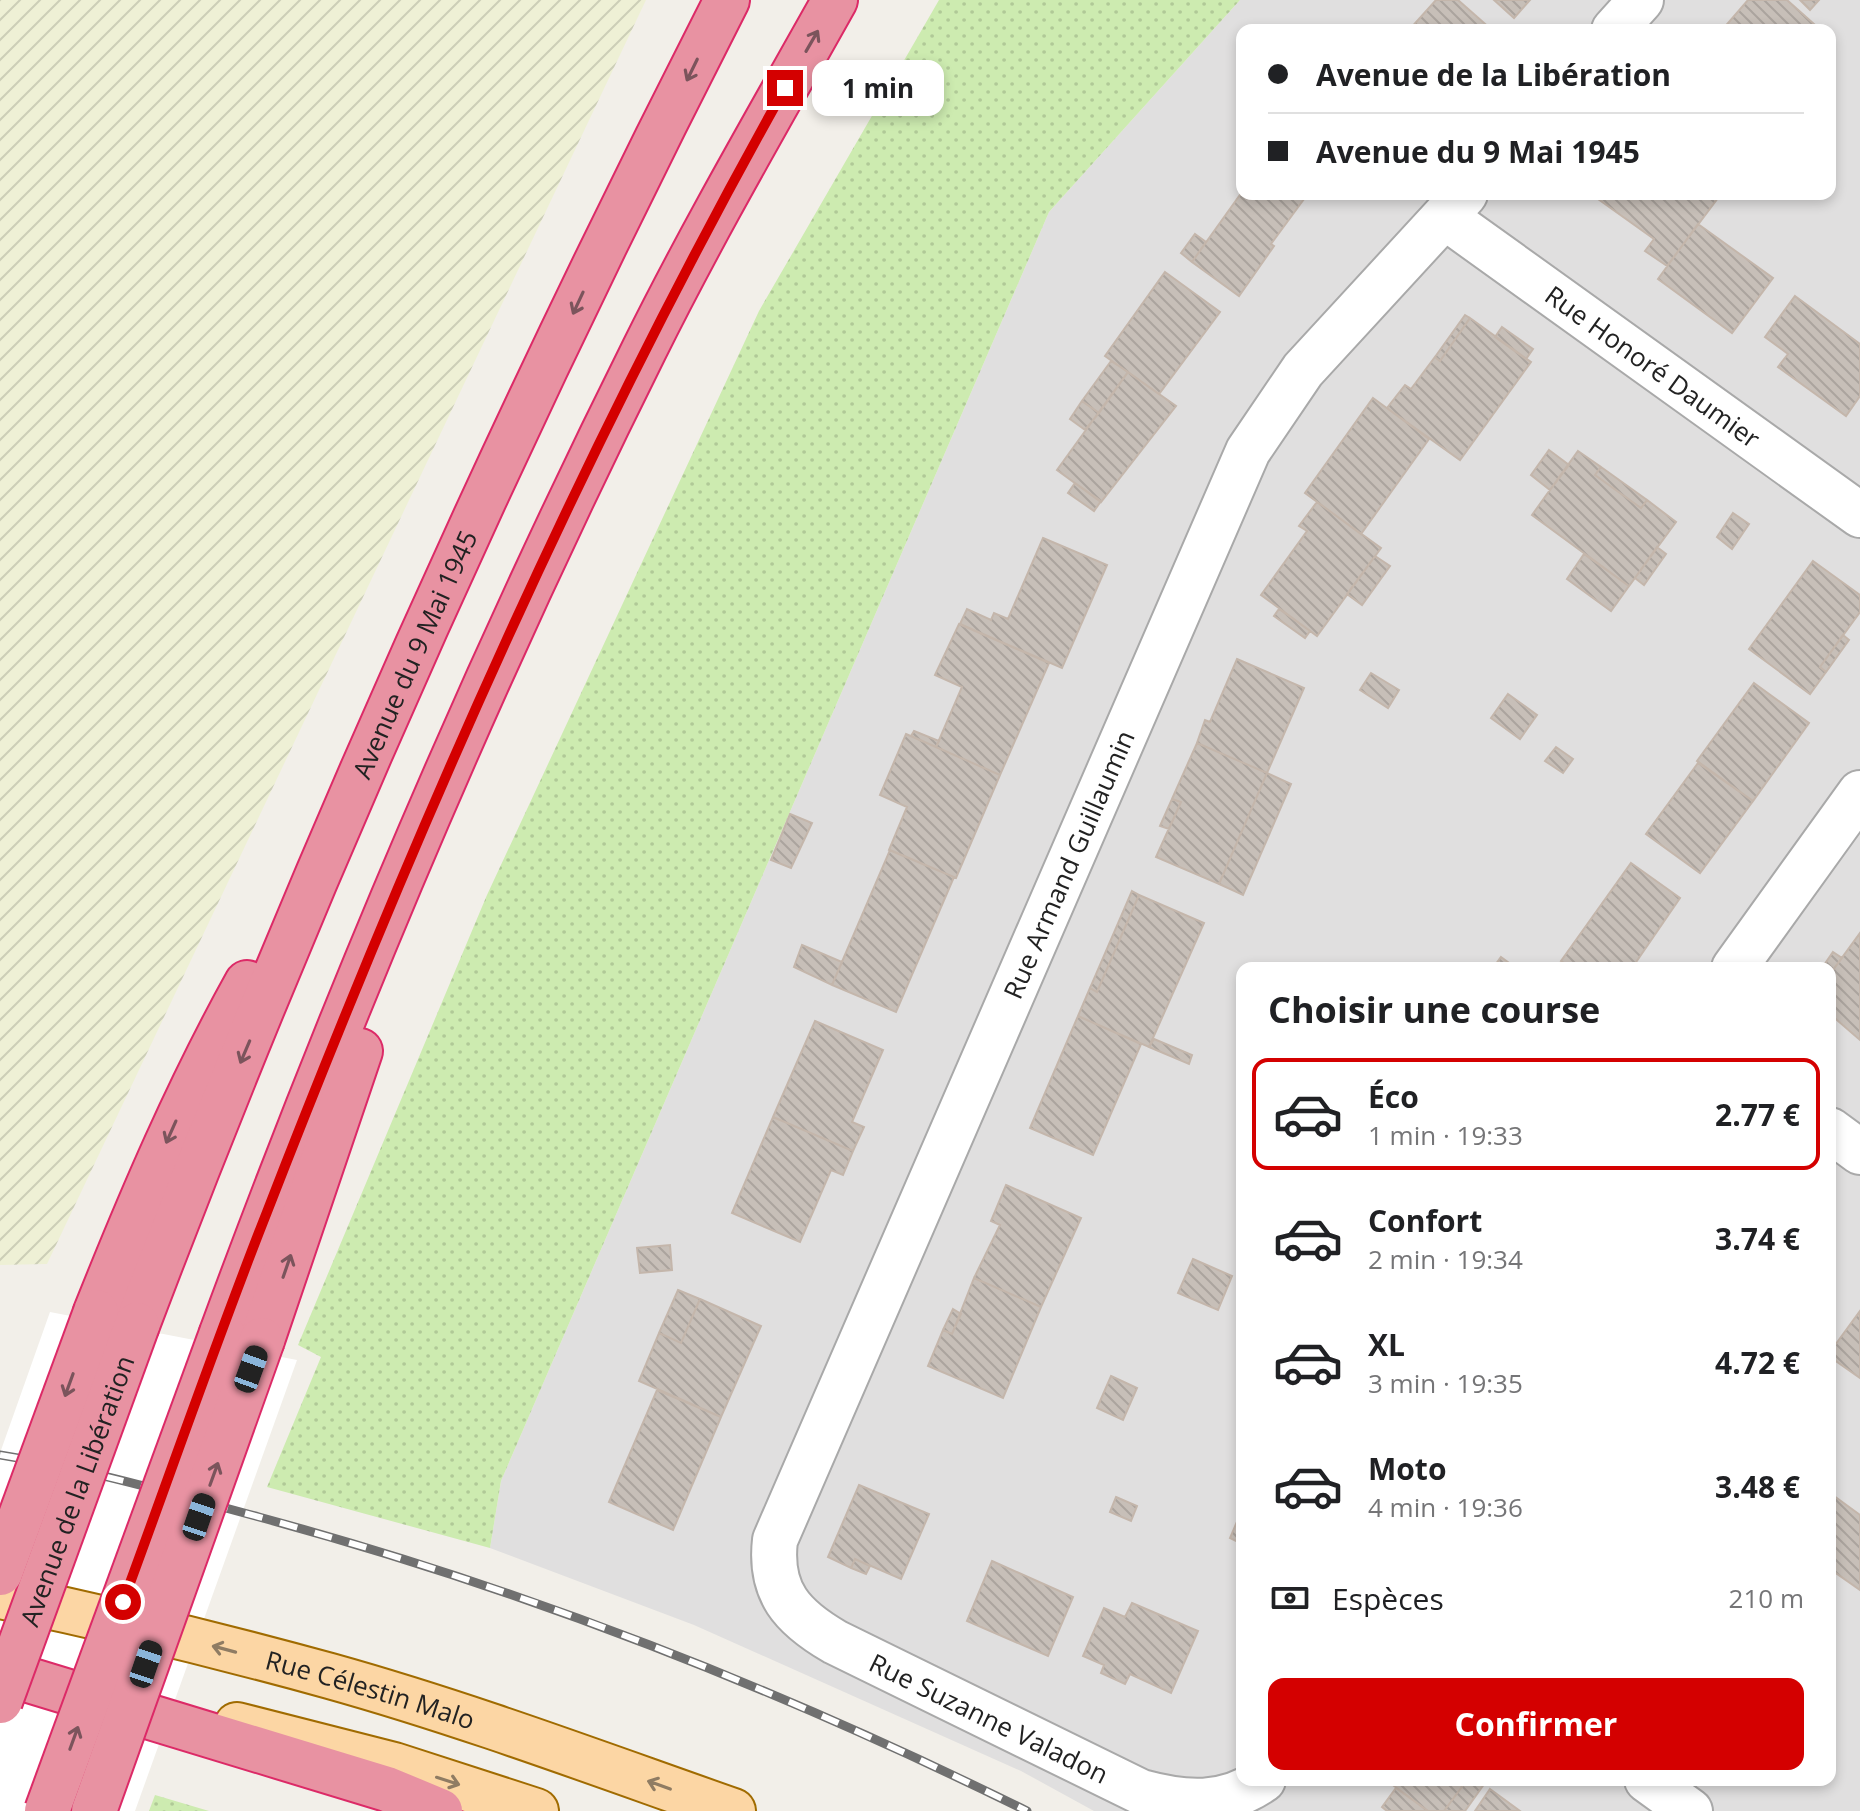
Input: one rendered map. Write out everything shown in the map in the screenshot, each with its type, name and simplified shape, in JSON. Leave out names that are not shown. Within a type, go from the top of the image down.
[{"type":"highway","name":"Avenue du 9 Mai 1945","points":[[137,1325],[193,1177],[354,793],[485,498],[727,0]]},
{"type":"highway","points":[[94,1811],[242,1337],[265,1215],[355,991],[479,702],[646,346],[835,0]]},
{"type":"highway","points":[[0,1573],[96,1312],[143,1195],[194,1081],[354,793]]},
{"type":"highway","name":"Avenue de la Libération","points":[[6,1684],[137,1325]]},
{"type":"highway","points":[[47,1811],[242,1337]]},
{"type":"highway","points":[[6,1684],[387,1789],[440,1811]]},
{"type":"main road","name":"Rue Célestin Malo","points":[[0,1596],[332,1677],[536,1742],[733,1811]]},
{"type":"main road","points":[[6,1684],[337,1748],[536,1811]]},
{"type":"street","points":[[1619,24],[1641,0]]},
{"type":"street","name":"Rue Honoré Daumier","points":[[1455,205],[1860,515]]},
{"type":"street","name":"Rue Armand Guillaumin","points":[[780,1590],[773,1558],[775,1540],[1248,451],[1303,370],[1455,205]]},
{"type":"street","points":[[1738,962],[1860,793]]},
{"type":"street","points":[[1836,1134],[1860,1152]]},
{"type":"street","name":"Rue Suzanne Valadon","points":[[780,1590],[801,1618],[835,1642],[1141,1792],[1186,1802],[1210,1801],[1233,1797],[1252,1786]]},
{"type":"street","points":[[1655,1786],[1690,1811]]},
{"type":"shaded area","points":[[1240,0],[1860,0],[1860,1811],[1094,1811],[1021,1771],[694,1625],[490,1548],[501,1481],[1049,212]]},
{"type":"green space","points":[[0,0],[646,0],[47,1264],[0,1265]]},
{"type":"green space","points":[[939,0],[1240,0],[1049,212],[501,1481],[490,1548],[267,1487],[321,1357],[298,1345],[487,895],[759,311]]},
{"type":"green space","points":[[155,1795],[209,1811],[149,1811]]},
{"type":"pier","points":[[50,1312],[297,1360],[135,1811],[0,1811],[0,1453]]},
{"type":"building","points":[[1436,0],[1458,0],[1485,24],[1414,24]]},
{"type":"building","points":[[1494,0],[1530,0],[1514,18]]},
{"type":"building","points":[[1748,0],[1787,0],[1814,24],[1727,24]]},
{"type":"building","points":[[1800,0],[1819,0],[1810,10]]},
{"type":"building","points":[[1236,200],[1303,200],[1239,296],[1192,262]]},
{"type":"building","points":[[1599,200],[1716,200],[1667,266],[1645,251],[1654,239]]},
{"type":"building","points":[[1698,224],[1773,278],[1732,333],[1658,279]]},
{"type":"building","points":[[1195,234],[1206,242],[1192,262],[1181,253]]},
{"type":"building","points":[[1165,272],[1220,312],[1159,394],[1105,356]]},
{"type":"building","points":[[1795,296],[1860,344],[1860,396],[1846,416],[1778,367],[1788,354],[1765,337]]},
{"type":"building","points":[[1465,315],[1470,318],[1440,361],[1435,357]]},
{"type":"building","points":[[1470,318],[1531,362],[1460,460],[1387,408],[1405,385],[1411,389],[1435,357],[1440,361]]},
{"type":"building","points":[[1502,327],[1533,349],[1526,359],[1495,337]]},
{"type":"building","points":[[1111,361],[1128,372],[1099,413],[1082,401]]},
{"type":"building","points":[[1128,372],[1176,406],[1101,502],[1057,470]]},
{"type":"building","points":[[1373,398],[1429,439],[1361,534],[1305,493]]},
{"type":"building","points":[[1082,401],[1099,413],[1085,430],[1070,419]]},
{"type":"building","points":[[1549,450],[1569,465],[1550,490],[1531,475]]},
{"type":"building","points":[[1578,451],[1601,467],[1595,475],[1641,508],[1647,500],[1676,522],[1629,586],[1532,515]]},
{"type":"building","points":[[1601,467],[1647,500],[1641,508],[1595,475]]},
{"type":"building","points":[[1075,483],[1101,501],[1094,511],[1068,493]]},
{"type":"building","points":[[1317,502],[1381,548],[1317,636],[1261,595],[1307,531],[1299,526]]},
{"type":"building","points":[[1733,513],[1749,524],[1732,549],[1717,537]]},
{"type":"building","points":[[1043,538],[1107,565],[1062,668],[960,624],[967,609],[991,620],[994,613],[1008,619]]},
{"type":"building","points":[[1657,547],[1666,554],[1644,585],[1635,578]]},
{"type":"building","points":[[1584,554],[1629,586],[1611,611],[1567,579]]},
{"type":"building","points":[[1375,556],[1390,566],[1362,605],[1347,594]]},
{"type":"building","points":[[1813,561],[1860,595],[1860,612],[1820,667],[1826,672],[1810,694],[1749,649]]},
{"type":"building","points":[[1279,609],[1310,631],[1305,638],[1274,616]]},
{"type":"building","points":[[959,624],[1049,663],[1000,775],[936,747],[962,687],[935,675]]},
{"type":"building","points":[[1843,635],[1849,640],[1826,672],[1820,667]]},
{"type":"building","points":[[1237,659],[1304,688],[1267,773],[1197,743],[1205,720],[1210,722]]},
{"type":"building","points":[[1371,673],[1399,690],[1388,708],[1360,690]]},
{"type":"building","points":[[1754,683],[1809,723],[1753,801],[1697,761]]},
{"type":"building","points":[[1508,694],[1537,715],[1520,739],[1491,718]]},
{"type":"building","points":[[914,731],[939,741],[936,747],[911,736]]},
{"type":"building","points":[[906,734],[1000,775],[956,878],[889,850],[907,807],[880,795]]},
{"type":"building","points":[[1197,743],[1267,773],[1219,884],[1156,857],[1181,802],[1172,799]]},
{"type":"building","points":[[1556,747],[1573,759],[1563,773],[1545,761]]},
{"type":"building","points":[[1698,763],[1753,801],[1700,873],[1646,834]]},
{"type":"building","points":[[1267,773],[1291,784],[1243,895],[1219,884]]},
{"type":"building","points":[[1172,799],[1181,802],[1169,829],[1160,826]]},
{"type":"building","points":[[790,814],[812,823],[791,868],[771,860]]},
{"type":"building","points":[[890,850],[954,877],[896,1012],[832,985]]},
{"type":"building","points":[[1631,863],[1680,898],[1636,962],[1561,961]]},
{"type":"building","points":[[1132,891],[1139,895],[1097,992],[1090,988]]},
{"type":"building","points":[[1139,895],[1204,923],[1149,1047],[1078,1016],[1090,988],[1097,992]]},
{"type":"building","points":[[1860,933],[1860,1040],[1836,1019],[1836,966]]},
{"type":"building","points":[[802,945],[842,962],[832,985],[794,967]]},
{"type":"building","points":[[1833,952],[1842,958],[1836,966],[1836,962],[1826,962]]},
{"type":"building","points":[[1078,1016],[1141,1044],[1093,1155],[1030,1128]]},
{"type":"building","points":[[815,1021],[883,1050],[852,1122],[864,1127],[853,1151],[773,1117]]},
{"type":"building","points":[[1154,1039],[1192,1055],[1189,1064],[1149,1047]]},
{"type":"building","points":[[773,1117],[853,1151],[843,1175],[831,1170],[800,1242],[732,1213]]},
{"type":"building","points":[[1006,1185],[1081,1218],[1041,1307],[974,1278],[1000,1225],[991,1221]]},
{"type":"building","points":[[670,1245],[672,1270],[640,1273],[637,1248]]},
{"type":"building","points":[[1193,1259],[1232,1276],[1218,1310],[1178,1293]]},
{"type":"building","points":[[974,1278],[1041,1307],[1003,1398],[928,1366],[943,1330],[952,1334]]},
{"type":"building","points":[[678,1290],[700,1299],[681,1343],[659,1333]]},
{"type":"building","points":[[700,1299],[761,1326],[721,1417],[639,1381],[659,1333],[681,1343]]},
{"type":"building","points":[[953,1309],[961,1314],[952,1334],[943,1330]]},
{"type":"building","points":[[1860,1311],[1860,1378],[1836,1361],[1836,1344]]},
{"type":"building","points":[[1111,1376],[1137,1388],[1123,1420],[1097,1408]]},
{"type":"building","points":[[657,1390],[721,1417],[673,1530],[609,1502]]},
{"type":"building","points":[[859,1485],[929,1514],[901,1579],[855,1559],[851,1568],[828,1557]]},
{"type":"building","points":[[1116,1497],[1137,1506],[1131,1521],[1110,1512]]},
{"type":"building","points":[[1836,1497],[1860,1515],[1860,1590],[1836,1573]]},
{"type":"building","points":[[1236,1524],[1236,1541],[1230,1538]]},
{"type":"building","points":[[855,1559],[870,1566],[866,1574],[851,1568]]},
{"type":"building","points":[[992,1561],[1073,1597],[1048,1656],[967,1621]]},
{"type":"building","points":[[1132,1603],[1198,1631],[1171,1693],[1130,1674],[1125,1684],[1101,1673],[1104,1665],[1083,1656],[1104,1608],[1125,1617]]},
{"type":"building","points":[[1394,1786],[1463,1786],[1444,1811],[1428,1811]]},
{"type":"building","points":[[1463,1786],[1483,1786],[1465,1811],[1444,1811]]},
{"type":"building","points":[[1396,1788],[1428,1811],[1387,1811],[1382,1807]]},
{"type":"building","points":[[1490,1789],[1520,1811],[1475,1811]]},
{"type":"railway","points":[[0,1455],[162,1491],[457,1576],[650,1645],[745,1683],[839,1723],[1027,1811]]},
{"type":"route","points":[[123,1602],[265,1215],[435,799],[633,372],[785,88]]}]
